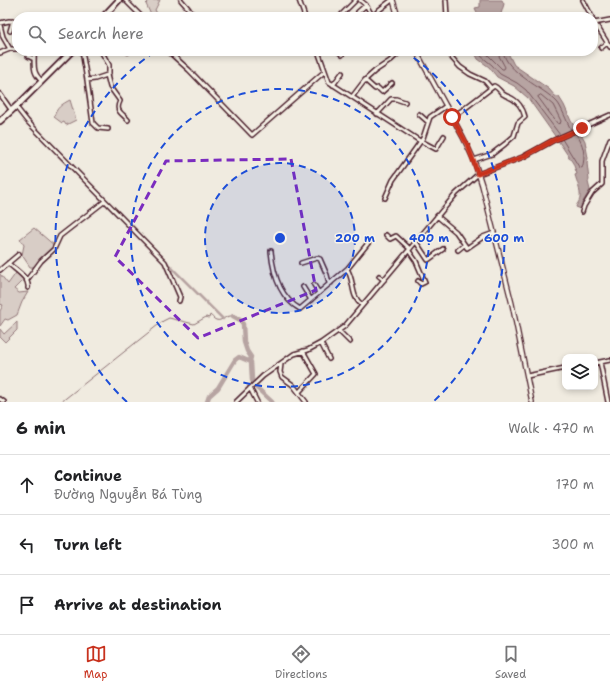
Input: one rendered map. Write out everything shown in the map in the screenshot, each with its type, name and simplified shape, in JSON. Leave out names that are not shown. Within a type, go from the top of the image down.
[{"type":"highway","points":[[108,12],[119,0]]},
{"type":"highway","points":[[0,121],[67,56]]},
{"type":"main road","points":[[393,0],[397,12]]},
{"type":"main road","points":[[419,56],[474,160],[512,304],[532,402]]},
{"type":"street","points":[[126,0],[137,12]]},
{"type":"street","points":[[181,0],[191,12]]},
{"type":"street","points":[[299,0],[303,12]]},
{"type":"street","points":[[344,12],[358,0],[366,6],[370,12]]},
{"type":"street","points":[[377,12],[393,0]]},
{"type":"street","points":[[446,0],[447,12]]},
{"type":"street","points":[[584,0],[590,12]]},
{"type":"street","points":[[358,12],[366,6]]},
{"type":"street","points":[[598,21],[610,20]]},
{"type":"street","points":[[0,52],[10,49],[3,37],[0,24],[6,21],[12,21]]},
{"type":"street","points":[[10,31],[12,24]]},
{"type":"street","points":[[598,28],[610,48]]},
{"type":"street","points":[[601,48],[607,43]]},
{"type":"street","points":[[28,56],[34,59],[36,76],[42,81]]},
{"type":"street","points":[[83,56],[94,125],[98,128],[108,129]]},
{"type":"street","points":[[103,56],[109,66],[110,72],[107,75],[110,87],[120,101],[117,106],[128,120]]},
{"type":"street","points":[[174,56],[252,135],[326,71]]},
{"type":"street","points":[[320,56],[329,82],[333,85],[436,149],[444,136]]},
{"type":"street","points":[[352,97],[365,80],[396,56]]},
{"type":"street","points":[[451,56],[460,67],[470,74],[485,81],[491,88]]},
{"type":"street","points":[[333,85],[342,73]]},
{"type":"street","points":[[87,80],[107,75]]},
{"type":"street","points":[[337,79],[342,82]]},
{"type":"street","points":[[365,80],[375,89],[378,88],[382,92],[392,83]]},
{"type":"street","points":[[452,117],[491,88],[496,87],[504,95],[510,97],[518,103],[524,112],[525,117],[518,123],[515,134],[505,144],[492,154],[474,160]]},
{"type":"street","points":[[0,94],[12,111]]},
{"type":"street","points":[[378,114],[391,99],[396,98],[405,102]]},
{"type":"street","points":[[386,198],[393,180],[421,141],[428,122],[434,114],[446,106]]},
{"type":"street","points":[[16,107],[165,262],[180,297],[179,301]]},
{"type":"street","points":[[419,114],[428,122]]},
{"type":"street","points":[[236,402],[263,376],[294,354],[308,350],[339,331],[362,306],[456,194],[478,174],[523,157],[552,141],[610,115]]},
{"type":"street","points":[[582,212],[592,193],[602,184],[602,161],[609,140]]},
{"type":"street","points":[[27,280],[41,261],[54,249],[60,236],[105,201]]},
{"type":"street","points":[[437,216],[456,232],[464,246]]},
{"type":"street","points":[[386,235],[390,239],[396,236],[416,260],[425,282],[421,284],[418,281]]},
{"type":"street","points":[[458,250],[464,246],[466,248],[483,237],[495,236]]},
{"type":"street","points":[[271,251],[273,268],[277,281],[288,301],[300,309],[347,270],[369,242]]},
{"type":"street","points":[[416,242],[428,260],[443,248]]},
{"type":"street","points":[[0,270],[19,254]]},
{"type":"street","points":[[301,263],[320,258],[329,283],[331,283]]},
{"type":"street","points":[[8,263],[27,280],[29,285],[28,288]]},
{"type":"street","points":[[347,270],[352,278],[354,296],[362,306]]},
{"type":"street","points":[[379,276],[384,280]]},
{"type":"street","points":[[314,285],[318,293]]},
{"type":"street","points":[[304,287],[311,300]]},
{"type":"street","points":[[339,331],[350,342]]},
{"type":"street","points":[[321,343],[324,352],[329,359]]},
{"type":"street","points":[[299,392],[316,374],[303,351]]},
{"type":"street","points":[[608,402],[600,362],[610,360]]},
{"type":"street","points":[[281,364],[280,372],[282,376],[299,392],[306,402]]},
{"type":"street","points":[[527,376],[562,369]]},
{"type":"street","points":[[251,388],[258,402]]},
{"type":"street","points":[[0,399],[4,402]]},
{"type":"highlighted area","points":[[291,159],[316,290],[198,338],[115,257],[166,161]]},
{"type":"shaded area","points":[[150,0],[160,0],[155,10],[156,12],[150,12],[146,4]]},
{"type":"shaded area","points":[[70,100],[76,120],[66,125],[64,122],[62,123],[54,117],[56,111],[64,103]]},
{"type":"shaded area","points":[[34,228],[55,246],[33,267],[30,267],[22,255],[24,245],[20,239]]},
{"type":"shaded area","points":[[16,273],[24,279],[14,289],[19,293],[28,292],[17,315],[8,320],[5,319],[0,326],[0,311],[3,305],[0,304],[0,274],[8,284]]},
{"type":"shaded area","points":[[17,322],[17,330],[5,342],[0,337],[0,329],[4,334]]},
{"type":"water","points":[[480,0],[502,0],[504,4],[502,12],[477,12],[475,8],[480,7]]},
{"type":"water","points":[[476,56],[510,56],[514,65],[549,89],[555,96],[559,97],[571,121],[576,129],[579,130],[585,141],[588,158],[588,182],[590,190],[581,205],[581,209],[576,207],[580,200],[579,186],[575,175],[577,174],[573,163],[555,136],[528,98],[514,86],[497,77],[489,67],[478,59]]},
{"type":"waterway","points":[[18,107],[33,125],[74,167]]},
{"type":"waterway","points":[[164,260],[223,319]]},
{"type":"waterway","points":[[61,402],[163,321],[169,318],[194,324],[206,317],[209,318],[210,315],[215,320],[233,316]]},
{"type":"waterway","points":[[233,316],[240,320],[243,324],[244,342],[251,357],[250,361]]},
{"type":"waterway","points":[[207,402],[209,396],[218,388],[235,360],[239,357],[251,362],[252,380],[257,388],[272,402]]},
{"type":"route","points":[[452,117],[468,146],[478,174],[523,157],[552,141],[582,128]]}]
